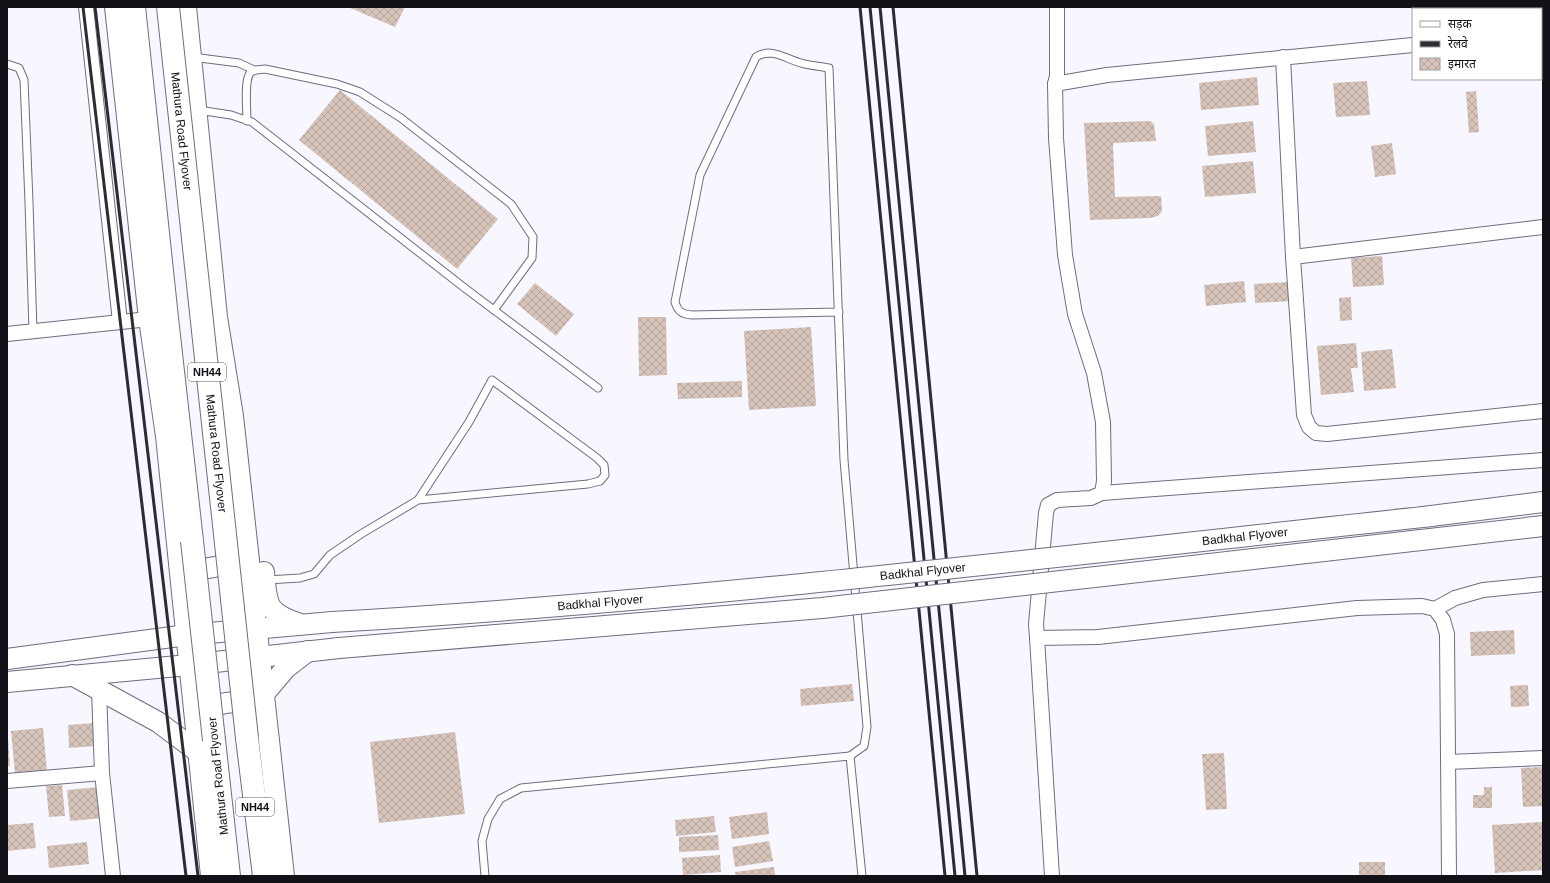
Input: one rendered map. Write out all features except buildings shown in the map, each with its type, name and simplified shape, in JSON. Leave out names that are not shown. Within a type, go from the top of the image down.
[{"type":"highway","name":"Mathura Road Flyover","points":[[134,7],[229,876]]},
{"type":"highway","name":"Mathura Road Flyover","points":[[168,7],[247,743],[264,876]]},
{"type":"main road","points":[[115,7],[149,319],[166,436],[211,876]]},
{"type":"main road","points":[[186,7],[217,317],[233,416],[284,876]]},
{"type":"main road","points":[[233,416],[253,468],[266,594],[272,610],[284,619],[302,624]]},
{"type":"main road","name":"Badkhal Flyover","points":[[7,659],[187,635],[257,628],[438,616],[738,591],[1423,517],[1543,502]]},
{"type":"main road","name":"Badkhal Flyover","points":[[7,682],[189,665],[339,648],[822,608],[1543,526]]},
{"type":"main road","points":[[178,557],[189,566],[203,569],[231,564],[237,560],[247,543]]},
{"type":"main road","points":[[195,719],[204,711],[216,705],[232,702],[254,706],[264,703],[286,668],[308,651]]},
{"type":"main road","points":[[72,675],[158,722],[198,752]]},
{"type":"street","points":[[86,7],[120,322]]},
{"type":"street","points":[[1057,7],[1057,76],[1055,84],[1056,138],[1065,255],[1075,314],[1094,373],[1103,422],[1104,481],[1102,493]]},
{"type":"street","points":[[1055,84],[1107,75],[1412,45]]},
{"type":"street","points":[[1283,57],[1293,257],[1304,415],[1309,427],[1316,433],[1327,434],[1543,411]]},
{"type":"street","points":[[1293,257],[1543,227]]},
{"type":"street","points":[[7,334],[149,319]]},
{"type":"street","points":[[1052,876],[1036,638],[1044,529],[1048,505],[1057,500],[1091,498],[1102,493],[1543,460]]},
{"type":"street","points":[[1435,609],[1455,598],[1483,590],[1543,584]]},
{"type":"street","points":[[1036,638],[1098,637],[1357,608],[1422,606],[1435,609],[1443,620],[1447,634],[1449,876]]},
{"type":"street","points":[[99,690],[102,773],[113,876]]},
{"type":"street","points":[[1448,762],[1543,758]]},
{"type":"street","points":[[7,781],[102,773]]},
{"type":"lane","points":[[485,876],[482,841],[488,819],[500,798],[521,788],[850,756],[864,746],[867,727],[844,460],[839,312],[829,68],[802,63],[780,55],[768,53],[761,54],[756,57],[700,175],[675,302],[677,309],[683,314],[692,315],[839,312]]},
{"type":"lane","points":[[191,57],[239,63],[254,70],[265,69],[291,74],[337,84],[360,92],[401,118],[511,204],[533,236],[532,258],[494,310]]},
{"type":"lane","points":[[7,64],[19,68],[24,80],[30,202],[33,332]]},
{"type":"lane","points":[[247,121],[247,82],[250,73],[254,70]]},
{"type":"lane","points":[[197,110],[231,115],[252,122],[494,310],[598,388]]},
{"type":"lane","points":[[264,580],[300,578],[314,574],[330,555],[418,500],[588,484],[600,481],[605,475],[604,465],[597,458],[492,380],[469,422],[418,500]]},
{"type":"lane","points":[[850,756],[862,876]]},
{"type":"railway","points":[[83,7],[186,876]]},
{"type":"railway","points":[[95,7],[198,876]]},
{"type":"railway","points":[[860,7],[945,876]]},
{"type":"railway","points":[[870,7],[955,876]]},
{"type":"railway","points":[[880,7],[965,876]]},
{"type":"railway","points":[[893,7],[977,876]]}]
